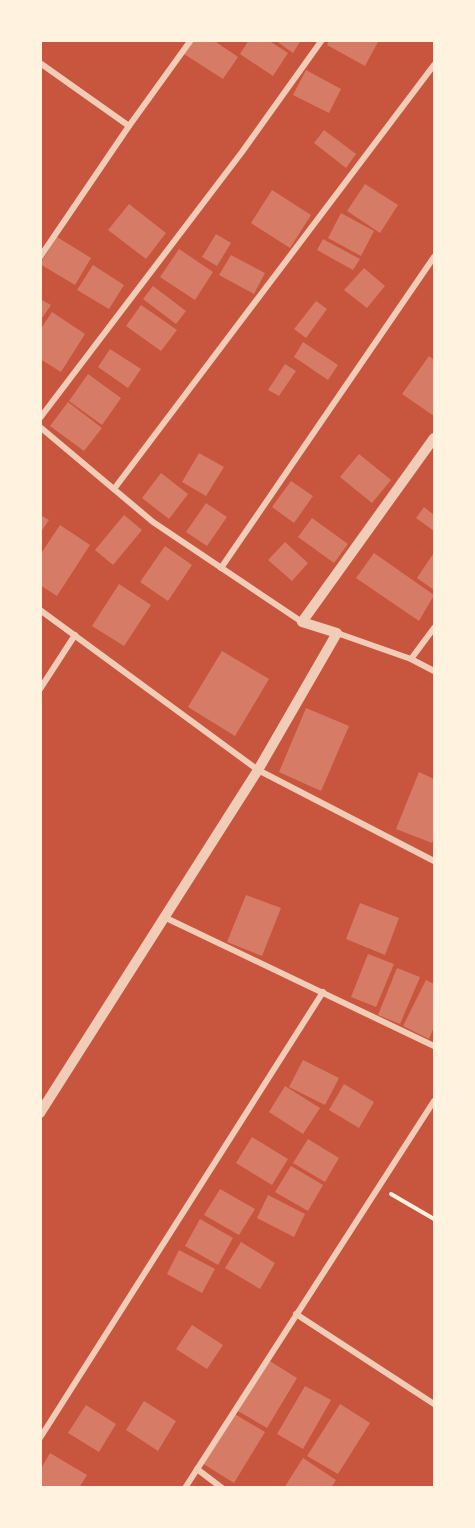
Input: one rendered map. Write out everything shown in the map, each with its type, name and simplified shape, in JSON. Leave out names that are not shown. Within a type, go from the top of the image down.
[{"type":"street","points":[[40,258],[129,126],[191,40]]},
{"type":"street","points":[[40,417],[242,152],[322,40]]},
{"type":"street","points":[[40,63],[129,126]]},
{"type":"street","points":[[114,489],[435,65]]},
{"type":"street","points":[[221,568],[435,257]]},
{"type":"street","points":[[40,427],[153,522],[302,622],[411,659],[435,671]]},
{"type":"street","points":[[302,622],[435,438]]},
{"type":"street","points":[[40,610],[258,770],[435,861]]},
{"type":"street","points":[[411,659],[435,628]]},
{"type":"street","points":[[40,1113],[258,770],[337,633]]},
{"type":"street","points":[[40,688],[75,635]]},
{"type":"street","points":[[164,917],[435,1046]]},
{"type":"street","points":[[40,1438],[323,992]]},
{"type":"street","points":[[185,1488],[435,1101]]},
{"type":"street","points":[[296,1314],[435,1404]]},
{"type":"street","points":[[196,1469],[222,1488]]},
{"type":"path","points":[[378,1188],[435,1219]]},
{"type":"building","points":[[193,40],[213,40],[238,57],[223,79],[184,54]]},
{"type":"building","points":[[249,40],[268,40],[288,53],[273,76],[240,54]]},
{"type":"building","points":[[275,40],[301,40],[293,53]]},
{"type":"building","points":[[329,40],[379,40],[365,66],[327,45]]},
{"type":"building","points":[[306,70],[341,89],[329,113],[293,95]]},
{"type":"building","points":[[324,130],[356,154],[346,168],[314,143]]},
{"type":"building","points":[[365,184],[398,205],[380,233],[347,211]]},
{"type":"building","points":[[272,190],[311,215],[290,248],[251,223]]},
{"type":"building","points":[[129,204],[166,233],[146,259],[108,230]]},
{"type":"building","points":[[341,213],[374,231],[361,256],[328,238]]},
{"type":"building","points":[[216,234],[231,243],[217,266],[202,257]]},
{"type":"building","points":[[57,237],[91,258],[75,285],[40,264]]},
{"type":"building","points":[[323,239],[360,259],[353,270],[317,250]]},
{"type":"building","points":[[179,249],[213,272],[195,300],[160,277]]},
{"type":"building","points":[[231,255],[265,273],[254,294],[219,275]]},
{"type":"building","points":[[93,265],[124,285],[109,309],[77,290]]},
{"type":"building","points":[[364,268],[385,286],[367,308],[344,290]]},
{"type":"building","points":[[153,286],[186,311],[176,324],[143,299]]},
{"type":"building","points":[[40,299],[51,305],[40,321]]},
{"type":"building","points":[[316,301],[327,309],[306,338],[294,329]]},
{"type":"building","points":[[141,305],[177,330],[161,351],[126,326]]},
{"type":"building","points":[[52,312],[85,334],[61,372],[40,359],[40,330]]},
{"type":"building","points":[[303,342],[338,365],[328,380],[294,357]]},
{"type":"building","points":[[110,349],[141,369],[128,388],[98,367]]},
{"type":"building","points":[[429,356],[434,360],[434,416],[402,394]]},
{"type":"building","points":[[285,364],[296,371],[279,396],[268,390]]},
{"type":"building","points":[[88,374],[121,398],[102,425],[69,401]]},
{"type":"building","points":[[68,402],[102,428],[84,451],[50,426]]},
{"type":"building","points":[[199,453],[224,467],[206,496],[182,482]]},
{"type":"building","points":[[359,454],[391,480],[372,503],[340,477]]},
{"type":"building","points":[[161,473],[188,494],[169,519],[142,498]]},
{"type":"building","points":[[291,481],[313,496],[294,523],[272,507]]},
{"type":"building","points":[[206,503],[227,517],[207,546],[186,532]]},
{"type":"building","points":[[424,507],[434,515],[434,531],[416,518]]},
{"type":"building","points":[[40,515],[49,520],[40,533]]},
{"type":"building","points":[[124,515],[142,530],[113,565],[95,550]]},
{"type":"building","points":[[312,518],[348,544],[334,563],[298,537]]},
{"type":"building","points":[[60,525],[90,545],[57,596],[40,585],[40,555]]},
{"type":"building","points":[[285,542],[308,563],[292,581],[268,560]]},
{"type":"building","points":[[165,546],[192,565],[168,601],[140,582]]},
{"type":"building","points":[[374,553],[434,595],[419,621],[356,578]]},
{"type":"building","points":[[434,555],[434,590],[417,578]]},
{"type":"building","points":[[119,584],[151,605],[124,646],[92,626]]},
{"type":"building","points":[[222,651],[269,679],[235,736],[188,707]]},
{"type":"building","points":[[306,708],[349,726],[321,791],[279,772]]},
{"type":"building","points":[[419,772],[434,779],[434,837],[432,843],[396,829]]},
{"type":"building","points":[[246,895],[281,908],[262,956],[227,942]]},
{"type":"building","points":[[360,903],[399,918],[385,955],[346,939]]},
{"type":"building","points":[[368,954],[394,964],[376,1007],[351,997]]},
{"type":"building","points":[[397,968],[420,977],[400,1024],[378,1015]]},
{"type":"building","points":[[426,980],[434,984],[434,1027],[429,1039],[403,1026]]},
{"type":"building","points":[[303,1060],[339,1078],[325,1105],[289,1087]]},
{"type":"building","points":[[344,1084],[374,1102],[359,1128],[329,1110]]},
{"type":"building","points":[[285,1086],[320,1108],[303,1134],[269,1112]]},
{"type":"building","points":[[252,1137],[288,1159],[272,1185],[236,1163]]},
{"type":"building","points":[[308,1139],[339,1158],[325,1182],[293,1163]]},
{"type":"building","points":[[291,1166],[323,1185],[308,1211],[275,1192]]},
{"type":"building","points":[[220,1189],[255,1209],[239,1235],[204,1215]]},
{"type":"building","points":[[268,1195],[305,1214],[294,1237],[257,1218]]},
{"type":"building","points":[[200,1219],[233,1238],[218,1265],[185,1246]]},
{"type":"building","points":[[241,1242],[275,1263],[260,1289],[225,1268]]},
{"type":"building","points":[[179,1250],[215,1269],[202,1293],[167,1274]]},
{"type":"building","points":[[192,1325],[223,1345],[207,1369],[176,1349]]},
{"type":"building","points":[[268,1360],[297,1378],[267,1428],[238,1411]]},
{"type":"building","points":[[305,1386],[331,1400],[303,1449],[277,1434]]},
{"type":"building","points":[[144,1401],[176,1421],[158,1451],[126,1430]]},
{"type":"building","points":[[340,1404],[370,1423],[338,1474],[307,1456]]},
{"type":"building","points":[[86,1405],[116,1424],[99,1452],[68,1433]]},
{"type":"building","points":[[233,1413],[265,1432],[234,1483],[202,1463]]},
{"type":"building","points":[[50,1453],[87,1475],[79,1488],[40,1488],[40,1470]]},
{"type":"building","points":[[303,1458],[336,1480],[331,1488],[284,1488]]}]
